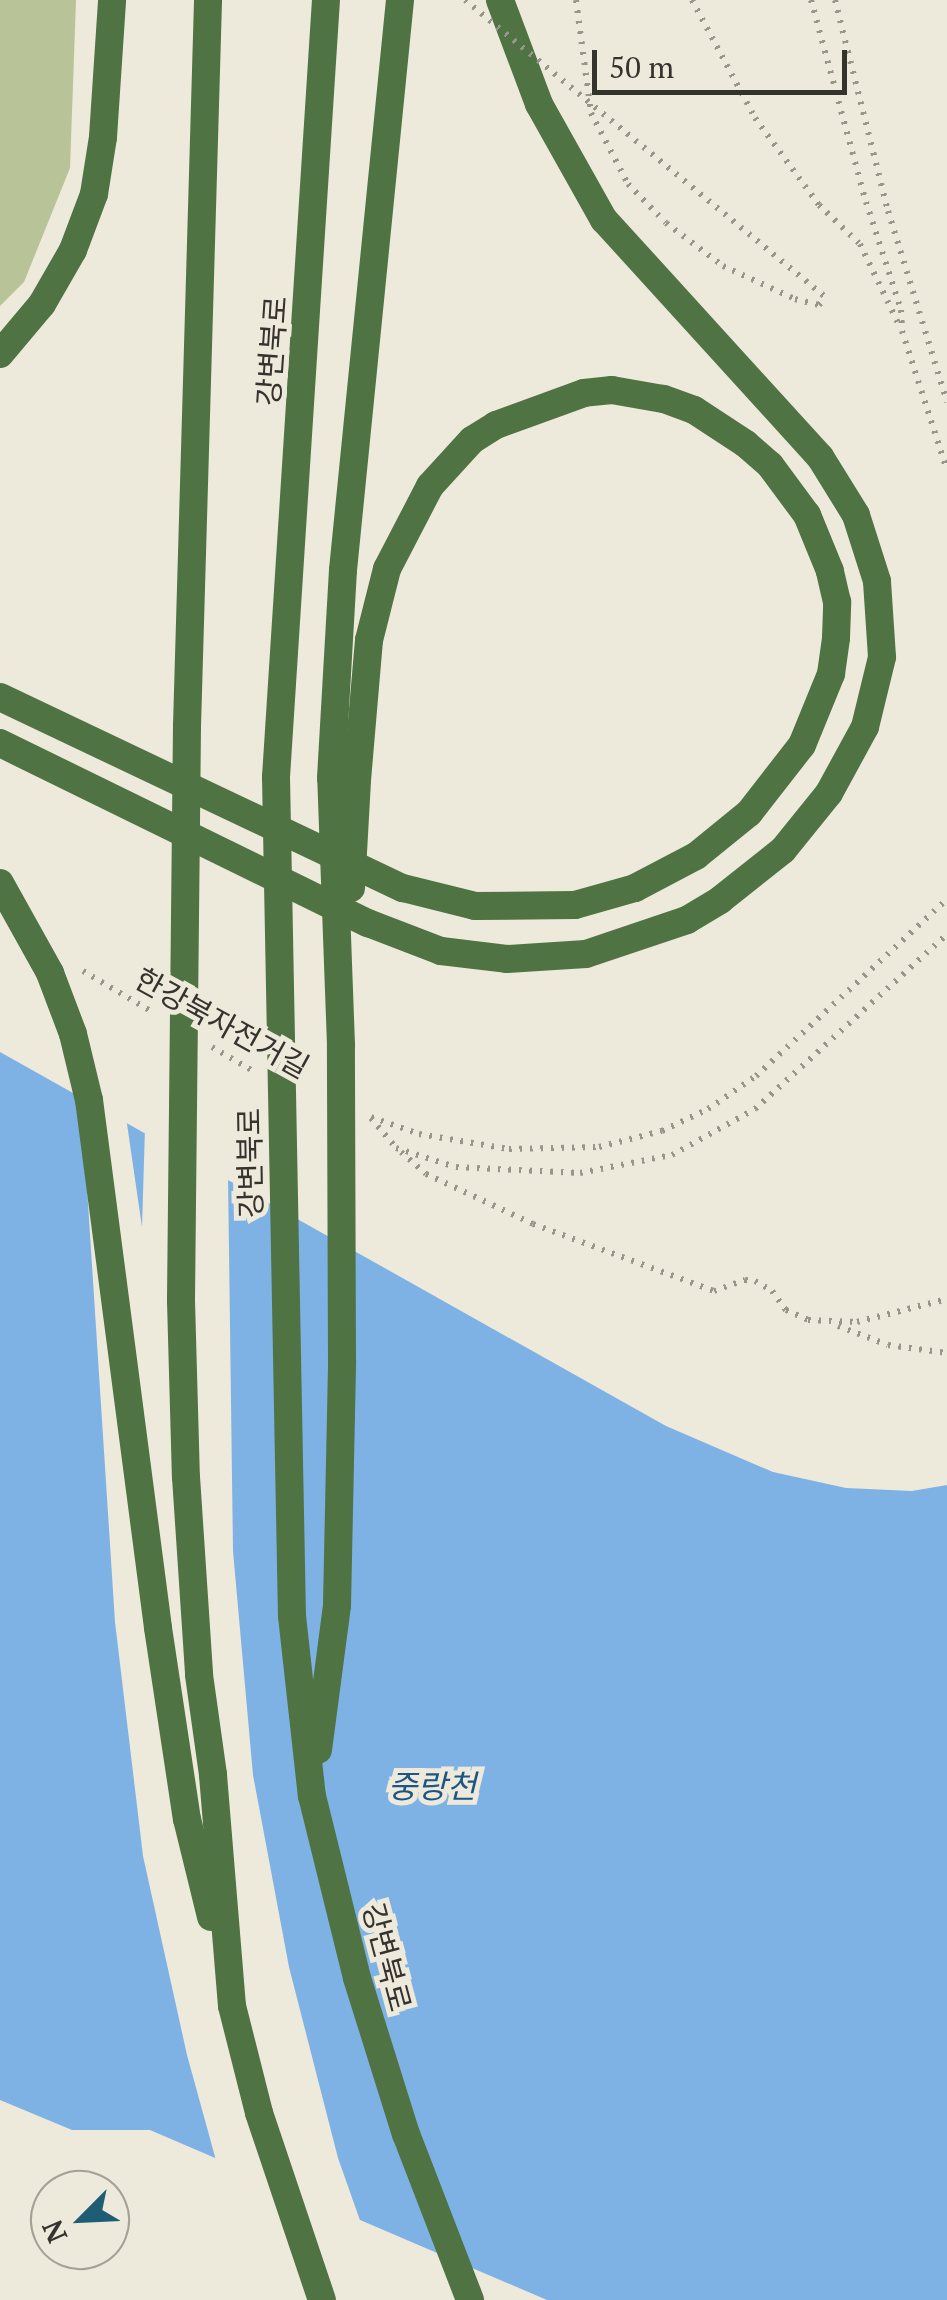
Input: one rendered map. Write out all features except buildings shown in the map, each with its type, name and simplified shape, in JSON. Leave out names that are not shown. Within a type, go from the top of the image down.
[{"type":"highway","points":[[0,354],[42,304],[73,250],[94,194],[103,137],[112,0]]},
{"type":"highway","points":[[208,0],[187,726],[182,1300],[186,1476],[199,1675],[213,1775],[232,2006]]},
{"type":"highway","name":"강변북로","points":[[326,0],[276,777],[292,1616],[312,1796],[357,1978],[406,2134],[470,2300]]},
{"type":"highway","points":[[312,1796],[336,1605],[344,778],[342,589],[400,0]]},
{"type":"highway","points":[[0,742],[368,923],[441,951],[507,959],[586,954],[686,920],[783,850],[830,793],[865,727],[882,656],[877,581],[856,514],[820,457],[604,220],[539,104],[500,0]]},
{"type":"highway","points":[[0,697],[403,888],[475,906],[509,909],[544,909],[606,898],[666,874],[724,836],[776,783],[802,745],[830,674],[837,602],[830,571],[807,515],[770,466],[746,444],[694,410],[664,400],[612,390],[584,393],[496,424],[472,440],[430,486],[387,568],[369,640],[344,778]]},
{"type":"highway","points":[[0,883],[50,973],[73,1034],[89,1100],[187,1818],[265,2132],[322,2300]]},
{"type":"path","points":[[465,0],[826,298],[818,305],[795,299],[723,266],[666,223],[628,184],[591,114],[576,0]]},
{"type":"path","points":[[692,0],[755,118],[819,205],[860,244],[902,331],[947,470]]},
{"type":"path","points":[[811,0],[900,310],[902,331]]},
{"type":"path","points":[[835,0],[888,211],[947,402]]},
{"type":"path","points":[[352,1111],[419,1134],[509,1149],[599,1148],[662,1131],[708,1109],[756,1076],[947,899]]},
{"type":"path","points":[[396,1148],[456,1167],[544,1174],[613,1170],[672,1155],[755,1109],[947,934]]},
{"type":"path","name":"한강북자전거길","points":[[66,961],[165,1019]]},
{"type":"path","name":"한강북자전거길","points":[[198,1039],[264,1078]]},
{"type":"path","points":[[370,1117],[396,1148],[426,1174],[534,1224],[714,1290],[745,1280],[755,1281],[772,1291],[786,1310],[835,1324],[888,1346],[947,1353]]},
{"type":"path","points":[[835,1324],[892,1316],[947,1298]]},
{"type":"green space","points":[[0,0],[76,0],[70,168],[24,282],[0,306]]},
{"type":"water","name":"중랑천","points":[[0,1052],[666,1426],[773,1472],[846,1488],[912,1491],[947,1485],[947,2300],[547,2300],[150,2130],[72,2130],[0,2100]]},
{"type":"pier","points":[[74,1088],[126,1117],[142,1227],[145,1128],[228,1175],[233,1551],[253,1775],[289,1967],[338,2158],[362,2226],[217,2164],[187,2055],[143,1856],[115,1622],[87,1188]]}]
